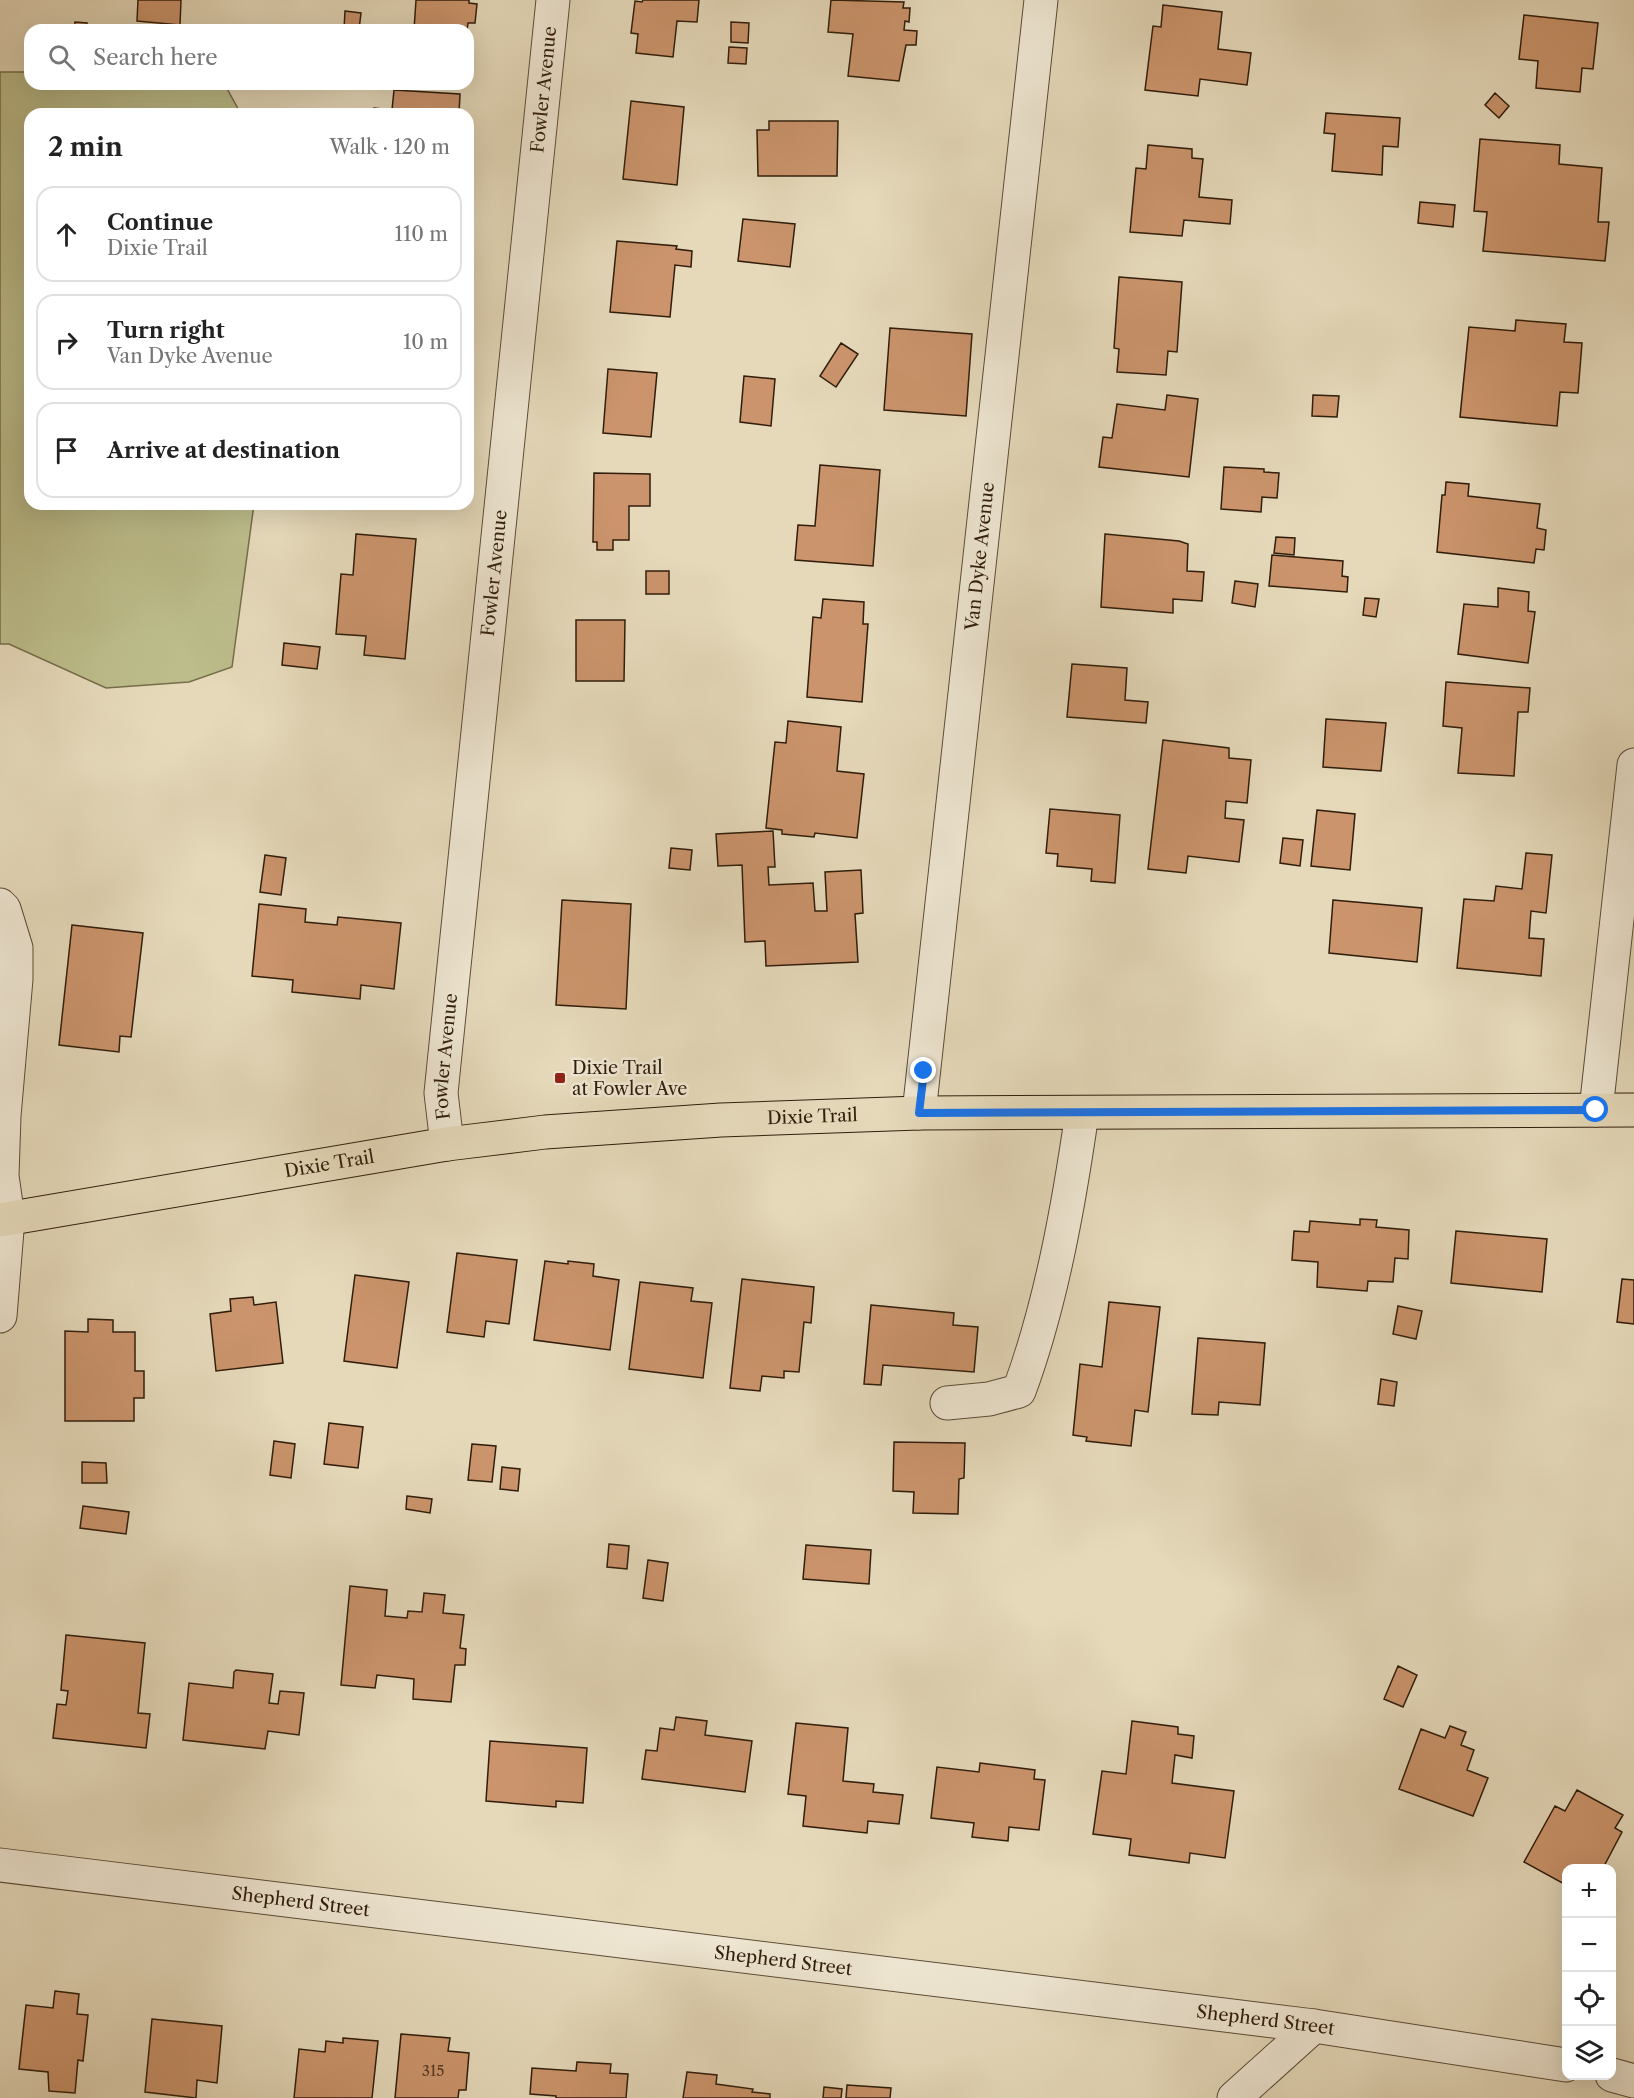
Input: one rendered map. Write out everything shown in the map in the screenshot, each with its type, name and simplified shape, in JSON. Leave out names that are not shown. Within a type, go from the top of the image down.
[{"type":"main road","name":"Dixie Trail","points":[[4,1219],[447,1144],[545,1132],[709,1121],[919,1113],[1634,1110]]},
{"type":"street","name":"Fowler Avenue","points":[[447,1144],[441,1094],[553,0]]},
{"type":"street","name":"Van Dyke Avenue","points":[[919,1113],[1041,0]]},
{"type":"street","points":[[1596,1110],[1626,903],[1634,765]]},
{"type":"street","points":[[0,905],[4,909],[16,948],[3,1147],[4,1219],[0,1316]]},
{"type":"street","points":[[946,1403],[989,1399],[1019,1390],[1036,1346],[1074,1170],[1082,1113]]},
{"type":"street","name":"Shepherd Street","points":[[0,1865],[1314,2026],[1562,2064]]},
{"type":"street","points":[[1234,2098],[1314,2026]]},
{"type":"street","points":[[1616,2076],[1634,2081]]},
{"type":"green space","points":[[0,72],[24,72],[24,90],[228,90],[238,108],[24,108],[24,510],[253,510],[232,667],[189,682],[106,688],[9,644],[0,644]]},
{"type":"building","points":[[138,0],[181,0],[180,24],[137,21]]},
{"type":"building","points":[[416,0],[469,0],[469,3],[477,4],[475,23],[414,24]]},
{"type":"building","points":[[643,0],[699,0],[697,22],[677,21],[673,57],[636,53],[638,34],[631,33],[635,1],[642,2]]},
{"type":"building","points":[[831,0],[904,2],[903,8],[910,8],[909,22],[905,21],[904,30],[917,31],[916,45],[906,45],[899,81],[848,76],[853,34],[828,32]]},
{"type":"building","points":[[1163,5],[1222,12],[1218,49],[1251,53],[1247,85],[1200,79],[1198,96],[1145,90],[1153,26],[1161,27]]},
{"type":"building","points":[[345,11],[361,13],[360,24],[344,24]]},
{"type":"building","points":[[1524,15],[1598,23],[1593,69],[1582,68],[1580,92],[1536,88],[1538,61],[1519,59]]},
{"type":"building","points":[[731,22],[749,23],[748,43],[731,42]]},
{"type":"building","points":[[729,47],[747,48],[746,64],[728,63]]},
{"type":"building","points":[[394,90],[460,94],[459,108],[392,108]]},
{"type":"building","points":[[1495,93],[1509,106],[1499,118],[1485,105]]},
{"type":"building","points":[[631,101],[684,107],[677,185],[623,179]]},
{"type":"building","points":[[1326,113],[1400,118],[1398,147],[1383,146],[1382,175],[1332,171],[1335,134],[1324,133]]},
{"type":"building","points":[[769,121],[838,121],[837,176],[758,176],[757,130],[769,130]]},
{"type":"building","points":[[1480,139],[1560,145],[1559,164],[1602,168],[1598,222],[1609,222],[1605,261],[1483,251],[1487,212],[1474,211]]},
{"type":"building","points":[[1148,145],[1192,149],[1192,158],[1203,159],[1199,197],[1232,200],[1230,224],[1184,220],[1182,236],[1130,232],[1136,168],[1146,169]]},
{"type":"building","points":[[1420,202],[1455,205],[1453,227],[1418,223]]},
{"type":"building","points":[[743,219],[795,224],[790,267],[738,261]]},
{"type":"building","points":[[617,241],[677,246],[676,249],[692,251],[691,267],[675,265],[670,317],[610,312]]},
{"type":"building","points":[[1119,277],[1182,282],[1177,352],[1168,351],[1166,375],[1117,372],[1119,349],[1114,348]]},
{"type":"building","points":[[1516,320],[1566,324],[1564,342],[1582,343],[1578,393],[1560,392],[1557,426],[1460,417],[1469,327],[1515,331]]},
{"type":"building","points":[[890,328],[972,334],[966,416],[884,410]]},
{"type":"building","points":[[841,343],[858,354],[836,387],[820,376]]},
{"type":"building","points":[[608,369],[657,373],[651,437],[603,433]]},
{"type":"building","points":[[744,376],[775,379],[771,426],[740,422]]},
{"type":"building","points":[[1167,395],[1198,399],[1189,477],[1099,467],[1103,437],[1112,438],[1117,404],[1165,410]]},
{"type":"building","points":[[1313,395],[1339,396],[1337,417],[1312,416]]},
{"type":"building","points":[[820,465],[880,470],[873,566],[795,560],[798,525],[815,526]]},
{"type":"building","points":[[1224,467],[1264,469],[1264,472],[1279,473],[1277,498],[1262,497],[1261,512],[1221,509]]},
{"type":"building","points":[[594,473],[650,474],[650,506],[629,506],[629,540],[613,540],[613,550],[597,550],[597,542],[593,542]]},
{"type":"building","points":[[1446,482],[1469,484],[1468,496],[1540,504],[1537,528],[1546,530],[1544,550],[1536,549],[1534,563],[1437,552],[1442,495],[1445,495]]},
{"type":"building","points":[[356,534],[416,539],[405,659],[364,655],[366,636],[336,634],[341,574],[353,575]]},
{"type":"building","points":[[1105,534],[1179,541],[1188,544],[1187,571],[1204,572],[1202,601],[1173,599],[1173,613],[1101,607]]},
{"type":"building","points":[[1276,537],[1295,538],[1294,555],[1274,553]]},
{"type":"building","points":[[1272,555],[1343,561],[1342,576],[1348,577],[1347,592],[1269,586]]},
{"type":"building","points":[[646,571],[669,571],[669,594],[646,594]]},
{"type":"building","points":[[1235,581],[1258,584],[1255,607],[1232,603]]},
{"type":"building","points":[[1498,588],[1529,592],[1528,611],[1535,612],[1528,663],[1458,654],[1464,604],[1498,607]]},
{"type":"building","points":[[1365,598],[1379,599],[1376,617],[1363,615]]},
{"type":"building","points":[[823,599],[864,602],[863,624],[868,624],[862,702],[807,697],[813,617],[821,618]]},
{"type":"building","points":[[576,620],[625,620],[624,681],[576,681]]},
{"type":"building","points":[[284,643],[320,647],[317,669],[282,665]]},
{"type":"building","points":[[1072,664],[1127,668],[1125,700],[1148,702],[1146,723],[1067,717]]},
{"type":"building","points":[[1446,682],[1530,688],[1528,712],[1518,712],[1514,776],[1458,773],[1462,728],[1443,726]]},
{"type":"building","points":[[1326,719],[1386,723],[1381,771],[1323,767]]},
{"type":"building","points":[[788,721],[841,727],[837,771],[864,774],[857,838],[815,833],[814,837],[782,834],[782,830],[766,828],[775,742],[786,743]]},
{"type":"building","points":[[1163,740],[1229,748],[1229,758],[1251,760],[1247,803],[1226,801],[1225,818],[1244,820],[1239,862],[1188,856],[1186,873],[1148,869]]},
{"type":"building","points":[[1050,809],[1120,815],[1115,883],[1091,881],[1092,869],[1057,866],[1058,854],[1046,853]]},
{"type":"building","points":[[1317,810],[1355,814],[1350,870],[1311,866]]},
{"type":"building","points":[[773,831],[775,867],[768,867],[769,885],[813,883],[815,911],[827,911],[825,872],[861,870],[863,913],[855,914],[858,962],[766,966],[765,941],[745,942],[742,865],[718,866],[716,834]]},
{"type":"building","points":[[1283,838],[1303,840],[1300,866],[1280,863]]},
{"type":"building","points":[[671,848],[692,850],[690,870],[669,868]]},
{"type":"building","points":[[1526,853],[1552,855],[1546,913],[1531,911],[1529,938],[1544,939],[1541,976],[1457,968],[1464,899],[1494,901],[1496,886],[1522,889]]},
{"type":"building","points":[[265,855],[286,858],[281,895],[260,892]]},
{"type":"building","points":[[562,900],[631,904],[626,1009],[556,1005]]},
{"type":"building","points":[[1333,900],[1422,908],[1417,962],[1329,953]]},
{"type":"building","points":[[259,904],[306,909],[305,922],[337,925],[338,917],[401,923],[394,989],[361,985],[360,999],[292,992],[293,980],[252,976]]},
{"type":"building","points":[[72,925],[143,933],[131,1037],[120,1036],[119,1052],[59,1045]]},
{"type":"building","points":[[1360,1219],[1377,1220],[1376,1227],[1409,1230],[1408,1259],[1395,1258],[1393,1282],[1368,1281],[1367,1291],[1317,1287],[1318,1262],[1292,1260],[1294,1231],[1309,1232],[1310,1221],[1360,1225]]},
{"type":"building","points":[[1456,1231],[1547,1239],[1542,1292],[1451,1283]]},
{"type":"building","points":[[457,1253],[517,1260],[509,1324],[486,1321],[484,1337],[447,1332]]},
{"type":"building","points":[[545,1261],[594,1264],[593,1276],[619,1280],[610,1350],[534,1340]]},
{"type":"building","points":[[355,1275],[409,1282],[397,1368],[344,1361]]},
{"type":"building","points":[[742,1279],[814,1287],[811,1323],[804,1322],[799,1372],[784,1371],[784,1378],[762,1376],[760,1391],[730,1388]]},
{"type":"building","points":[[1622,1279],[1634,1280],[1634,1324],[1617,1322]]},
{"type":"building","points":[[640,1282],[693,1288],[691,1301],[712,1303],[703,1378],[629,1369]]},
{"type":"building","points":[[253,1297],[254,1305],[276,1302],[283,1363],[216,1371],[210,1314],[231,1311],[230,1299]]},
{"type":"building","points":[[1109,1302],[1160,1307],[1148,1412],[1135,1410],[1131,1446],[1086,1441],[1087,1437],[1073,1435],[1080,1364],[1102,1367]]},
{"type":"building","points":[[871,1305],[954,1313],[953,1325],[978,1327],[974,1372],[883,1365],[881,1385],[864,1384]]},
{"type":"building","points":[[1398,1306],[1422,1311],[1416,1339],[1393,1334]]},
{"type":"building","points":[[88,1319],[113,1320],[113,1332],[135,1332],[135,1371],[144,1371],[144,1398],[134,1398],[134,1421],[65,1421],[65,1331],[88,1332]]},
{"type":"building","points":[[1198,1338],[1265,1343],[1260,1405],[1219,1402],[1218,1415],[1192,1414]]},
{"type":"building","points":[[1381,1379],[1397,1382],[1394,1406],[1378,1404]]},
{"type":"building","points":[[329,1423],[363,1427],[358,1468],[324,1464]]},
{"type":"building","points":[[274,1441],[295,1444],[291,1478],[270,1475]]},
{"type":"building","points":[[894,1442],[965,1443],[964,1478],[959,1479],[958,1514],[913,1513],[914,1492],[893,1491]]},
{"type":"building","points":[[472,1444],[496,1446],[492,1482],[468,1480]]},
{"type":"building","points":[[82,1462],[106,1463],[107,1483],[82,1483]]},
{"type":"building","points":[[502,1467],[520,1469],[518,1491],[500,1489]]},
{"type":"building","points":[[407,1496],[432,1499],[430,1513],[406,1509]]},
{"type":"building","points":[[83,1506],[129,1512],[126,1534],[80,1528]]},
{"type":"building","points":[[609,1544],[629,1546],[627,1569],[607,1567]]},
{"type":"building","points":[[806,1545],[871,1550],[869,1584],[803,1579]]},
{"type":"building","points":[[648,1560],[668,1563],[663,1601],[643,1598]]},
{"type":"building","points":[[350,1586],[387,1590],[385,1616],[407,1618],[408,1611],[422,1612],[424,1593],[445,1595],[443,1613],[464,1615],[460,1648],[466,1649],[465,1665],[455,1665],[451,1702],[413,1699],[414,1679],[377,1675],[375,1688],[341,1685]]},
{"type":"building","points":[[66,1635],[145,1643],[138,1713],[150,1714],[146,1748],[53,1738],[57,1704],[66,1705],[68,1691],[61,1690]]},
{"type":"building","points":[[1398,1666],[1417,1675],[1403,1707],[1384,1699]]},
{"type":"building","points":[[236,1670],[273,1674],[269,1703],[278,1704],[280,1691],[304,1693],[299,1735],[268,1731],[265,1749],[183,1740],[189,1683],[233,1688]]},
{"type":"building","points":[[676,1717],[707,1721],[705,1735],[752,1741],[745,1792],[642,1779],[646,1750],[657,1751],[660,1728],[674,1730]]},
{"type":"building","points":[[1132,1721],[1178,1727],[1178,1734],[1194,1736],[1192,1758],[1175,1755],[1172,1783],[1234,1791],[1225,1858],[1190,1853],[1189,1863],[1129,1855],[1131,1839],[1093,1834],[1102,1771],[1126,1774]]},
{"type":"building","points":[[796,1723],[848,1728],[843,1781],[874,1784],[873,1792],[903,1795],[899,1824],[868,1821],[867,1833],[803,1826],[806,1796],[788,1794]]},
{"type":"building","points":[[1450,1726],[1466,1732],[1461,1745],[1474,1750],[1467,1770],[1488,1778],[1473,1816],[1399,1789],[1421,1729],[1445,1738]]},
{"type":"building","points":[[490,1741],[587,1748],[583,1803],[556,1801],[556,1807],[486,1801]]},
{"type":"building","points":[[980,1763],[1035,1770],[1034,1779],[1045,1780],[1039,1830],[1009,1827],[1008,1841],[972,1837],[974,1823],[931,1818],[937,1767],[979,1772]]},
{"type":"building","points":[[1577,1790],[1623,1815],[1615,1828],[1622,1832],[1605,1864],[1562,1864],[1562,1883],[1524,1862],[1555,1806],[1565,1811]]},
{"type":"building","points":[[55,1991],[79,1994],[77,2014],[88,2015],[83,2061],[78,2060],[75,2093],[49,2091],[48,2072],[19,2069],[26,2005],[53,2008]]},
{"type":"building","points":[[152,2019],[222,2026],[217,2083],[197,2080],[196,2098],[145,2092]]},
{"type":"building","points":[[401,2034],[450,2038],[448,2051],[469,2053],[466,2090],[459,2090],[458,2098],[395,2098]]},
{"type":"building","points":[[343,2038],[378,2041],[372,2098],[294,2098],[299,2049],[325,2052],[326,2041],[343,2043]]},
{"type":"building","points":[[577,2062],[611,2064],[610,2073],[628,2074],[626,2098],[556,2098],[556,2096],[530,2094],[532,2068],[576,2071]]},
{"type":"building","points":[[687,2072],[717,2075],[716,2084],[753,2089],[752,2092],[770,2094],[770,2098],[683,2098]]},
{"type":"building","points":[[847,2085],[891,2088],[890,2098],[846,2098]]},
{"type":"building","points":[[824,2087],[842,2089],[841,2098],[823,2098]]},
{"type":"place","name":"Dixie Trail at Fowler Ave","points":[[560,1078]]},
{"type":"route","points":[[924,1071],[919,1113],[1596,1110]]}]
